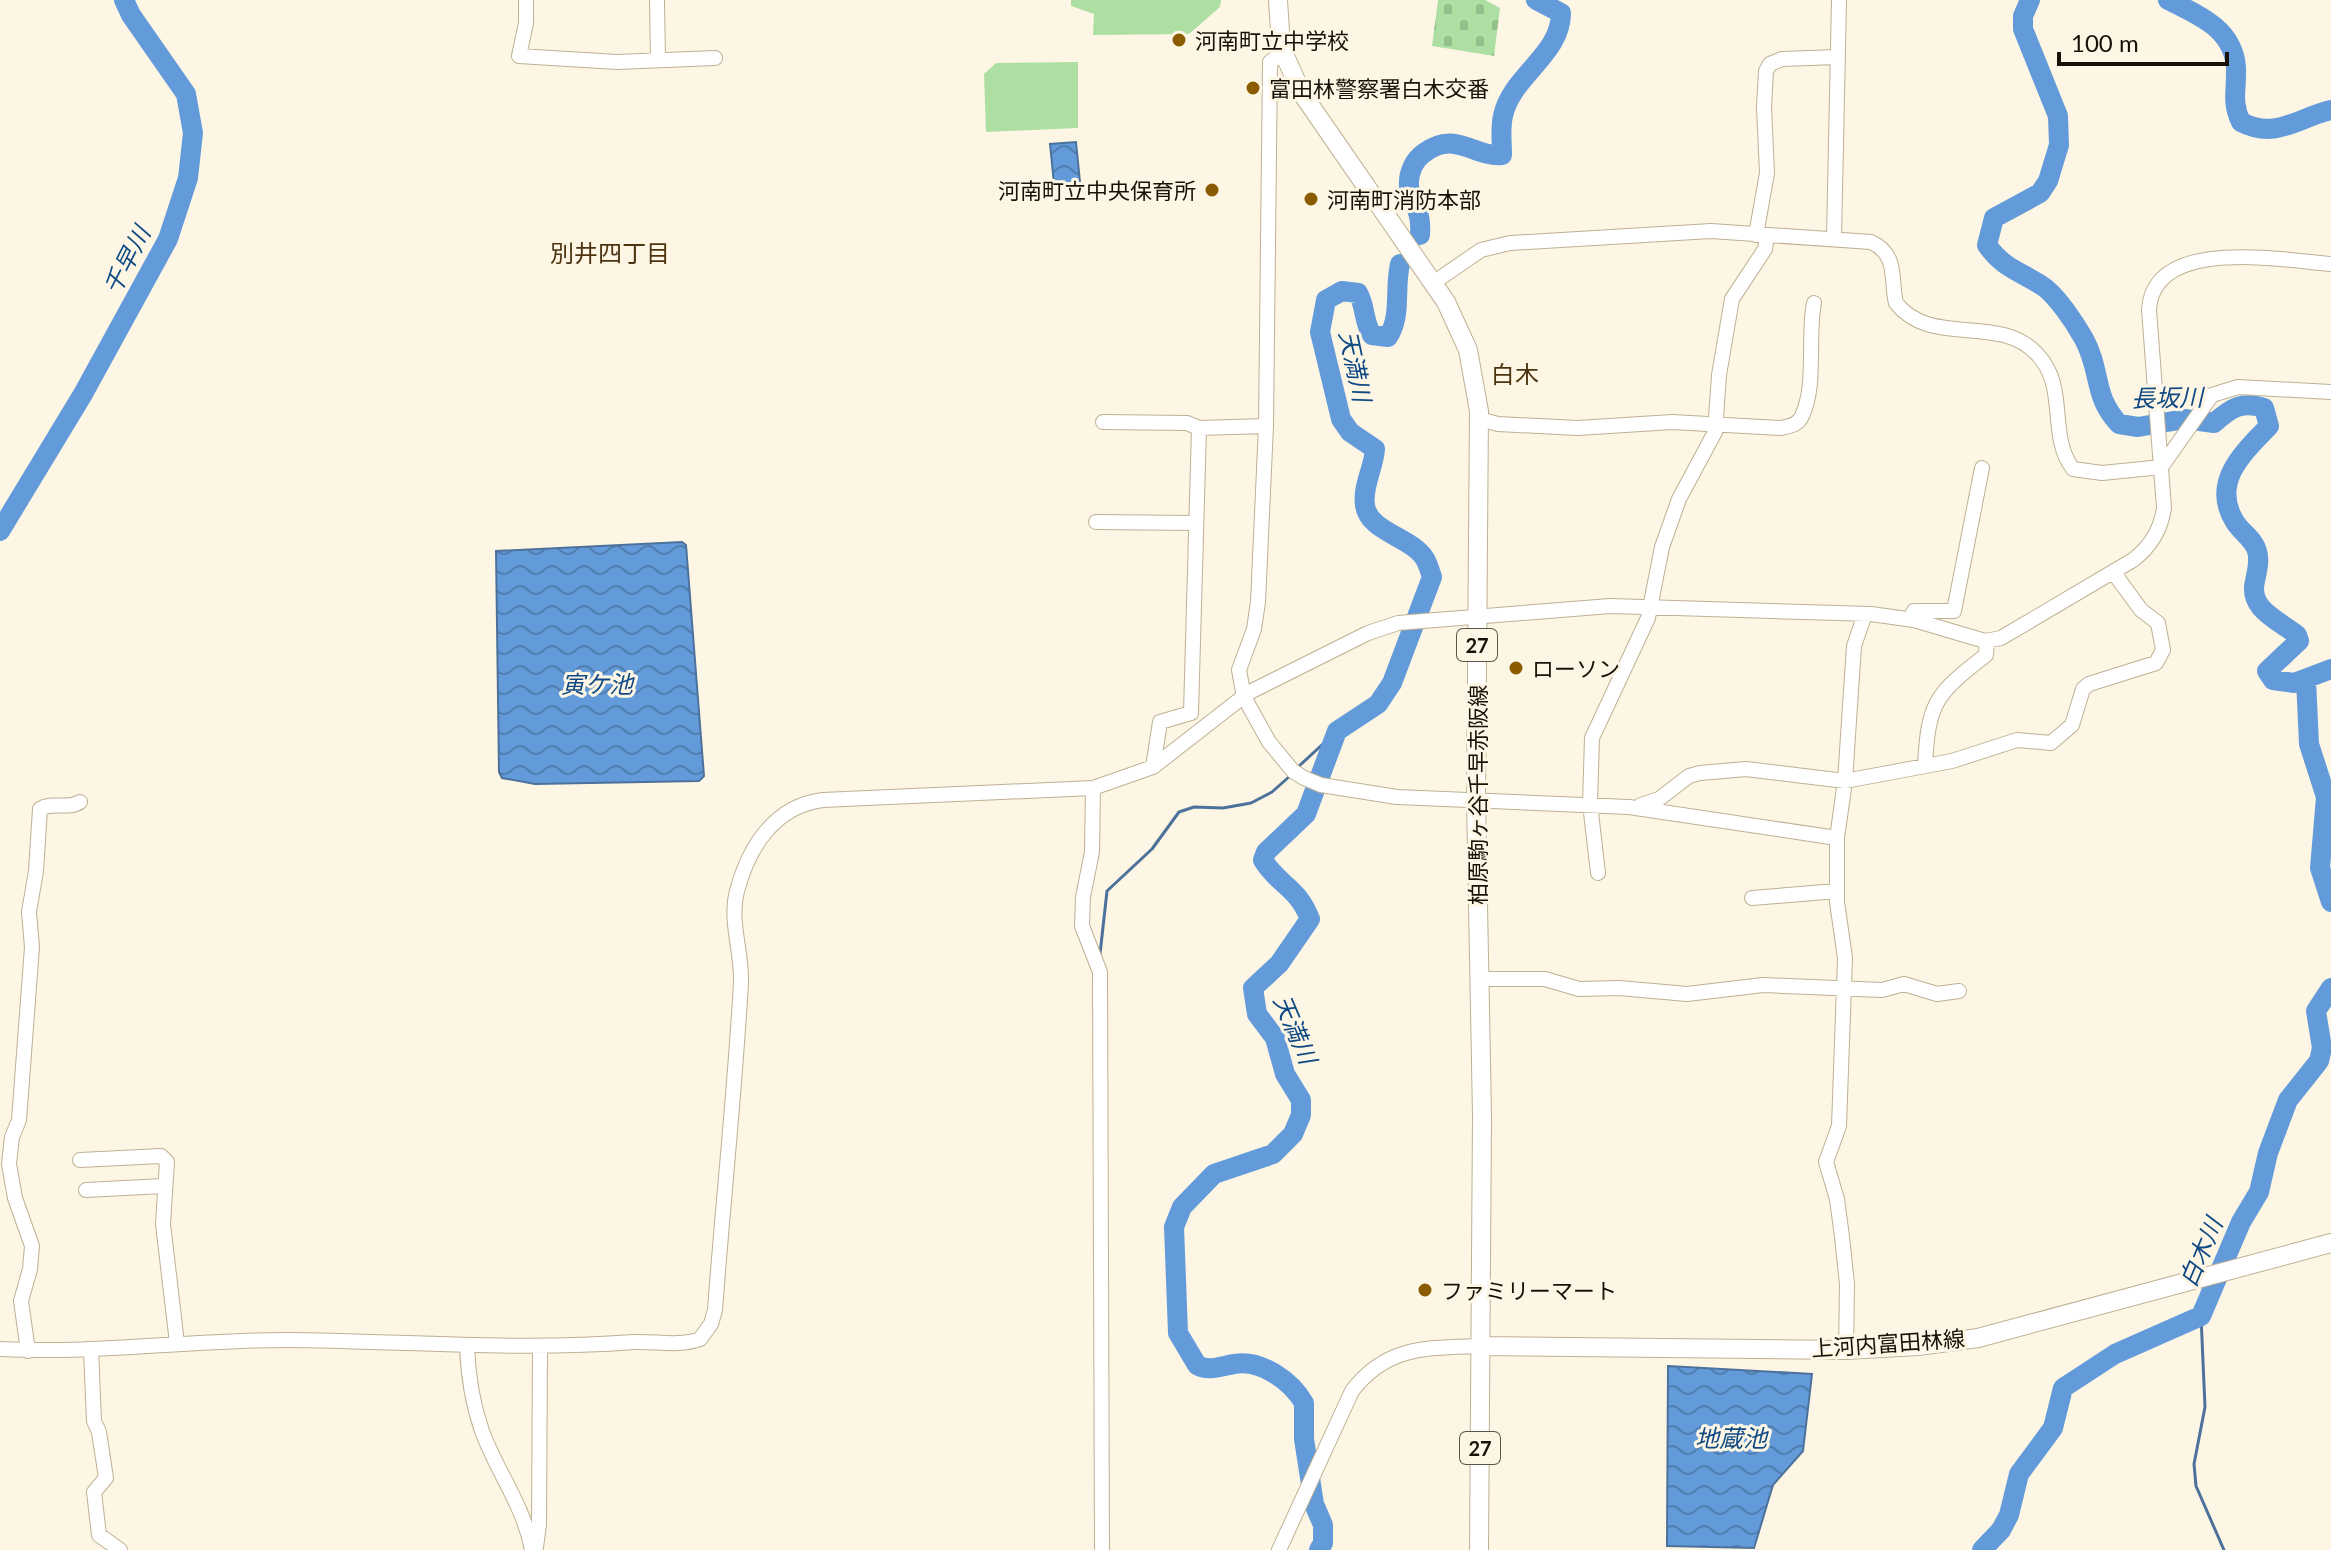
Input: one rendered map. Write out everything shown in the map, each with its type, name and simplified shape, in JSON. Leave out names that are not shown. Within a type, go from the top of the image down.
[{"type":"main road","name":"柏原駒ヶ谷千早赤阪線","points":[[1278,0],[1283,53],[1316,115],[1433,283],[1468,350],[1476,378],[1479,419],[1476,798],[1482,1116],[1479,1550]]},
{"type":"main road","name":"上河内富田林線","points":[[1481,1346],[1846,1350],[1918,1346],[1978,1338],[2331,1243]]},
{"type":"street","points":[[526,0],[526,23],[519,56],[617,62],[715,58]]},
{"type":"street","points":[[657,0],[658,60]]},
{"type":"street","points":[[1834,238],[1839,0]]},
{"type":"street","points":[[1283,53],[1270,62],[1266,426],[1258,602],[1254,629],[1239,670],[1244,696],[1269,742],[1304,778],[1321,785],[1397,797],[1476,798],[1629,807],[1837,838]]},
{"type":"street","points":[[1598,873],[1590,804],[1595,728],[1651,608],[1666,535],[1689,477],[1715,426],[1732,299],[1765,249],[1761,235],[1767,173],[1766,71],[1770,64],[1782,59],[1837,57]]},
{"type":"street","points":[[1433,283],[1490,246],[1673,231],[1871,242],[1887,251],[1893,268],[1896,303],[1913,319],[1947,329],[2001,334],[2015,338],[2036,352],[2052,373],[2058,401],[2062,454],[2073,469],[2102,473],[2162,467],[2212,395],[2238,387],[2331,392]]},
{"type":"street","points":[[0,1349],[28,1351],[287,1340],[540,1348],[642,1342],[689,1343],[700,1339],[711,1324],[741,980],[735,903],[745,868],[772,822],[803,804],[823,800],[1093,788],[1153,767],[1244,696],[1381,628],[1416,620],[1592,607],[1651,608],[1865,614],[1910,619],[1987,641],[2015,632],[2114,573],[2144,551],[2159,528],[2164,508],[2149,297],[2160,279],[2183,263],[2200,261],[2265,258],[2331,264]]},
{"type":"street","points":[[1479,419],[1498,424],[1578,428],[1672,422],[1715,426],[1735,423],[1781,428],[1796,424],[1802,416],[1807,392],[1814,303]]},
{"type":"street","points":[[1103,422],[1187,423],[1199,428],[1266,426]]},
{"type":"street","points":[[1153,767],[1160,722],[1191,713],[1199,428]]},
{"type":"street","points":[[1910,619],[1914,611],[1954,611],[1982,468]]},
{"type":"street","points":[[1096,522],[1195,523]]},
{"type":"street","points":[[1629,807],[1659,799],[1689,776],[1700,773],[1746,769],[1845,781],[1952,761],[2017,740],[2051,743],[2068,733],[2083,689],[2089,684],[2156,663],[2163,650],[2158,623],[2141,610],[2114,573]]},
{"type":"street","points":[[1846,1350],[1847,1284],[1842,1237],[1837,1199],[1826,1162],[1839,1126],[1845,958],[1837,891],[1837,838],[1845,781],[1854,646],[1865,614]]},
{"type":"street","points":[[1925,766],[1927,727],[1944,687],[1986,655],[1987,641]]},
{"type":"street","points":[[1093,788],[1092,852],[1083,897],[1082,926],[1100,972],[1102,1550]]},
{"type":"street","points":[[28,1351],[21,1301],[30,1269],[32,1246],[15,1198],[9,1164],[12,1137],[19,1120],[32,947],[29,912],[36,871],[40,809],[47,805],[73,806],[80,802]]},
{"type":"street","points":[[1752,898],[1837,891]]},
{"type":"street","points":[[1478,979],[1545,979],[1579,989],[1619,988],[1687,994],[1763,985],[1882,990],[1904,984],[1937,994],[1959,991]]},
{"type":"street","points":[[80,1160],[161,1156],[167,1162],[163,1186],[163,1224],[177,1343]]},
{"type":"street","points":[[86,1190],[163,1186]]},
{"type":"street","points":[[467,1346],[468,1379],[483,1433],[518,1506],[533,1550]]},
{"type":"street","points":[[1279,1550],[1352,1391],[1364,1376],[1386,1359],[1410,1351],[1481,1346]]},
{"type":"street","points":[[533,1550],[539,1525],[540,1348]]},
{"type":"street","points":[[91,1349],[94,1421],[99,1432],[106,1478],[94,1492],[99,1535],[120,1550]]},
{"type":"green space","points":[[1071,0],[1221,0],[1220,7],[1189,34],[1093,35],[1094,14],[1071,6]]},
{"type":"green space","points":[[1438,0],[1485,0],[1500,8],[1494,56],[1432,46]]},
{"type":"green space","points":[[1078,62],[1078,128],[986,132],[984,74],[996,63]]},
{"type":"water","points":[[1076,142],[1080,182],[1054,184],[1050,144]]},
{"type":"water","name":"寅ケ池","points":[[682,542],[686,545],[704,776],[699,781],[535,784],[502,778],[499,772],[496,551]]},
{"type":"water","name":"地蔵池","points":[[1668,1366],[1812,1374],[1803,1451],[1773,1485],[1754,1548],[1667,1546]]},
{"type":"waterway","name":"千早川","points":[[0,531],[83,394],[168,239],[188,178],[193,133],[186,94],[131,15],[124,0]]},
{"type":"waterway","name":"天満川","points":[[1420,235],[1418,212],[1409,181],[1412,167],[1420,156],[1435,146],[1445,144],[1502,155],[1503,116],[1508,102],[1545,54],[1559,28],[1561,13],[1536,0]]},
{"type":"waterway","name":"長坂川","points":[[2030,0],[2023,16],[2023,29],[2058,116],[2059,145],[2048,181],[2040,193],[1994,218],[1987,245],[2005,264],[2047,289],[2065,309],[2090,351],[2101,393],[2119,424],[2138,427],[2185,419],[2214,423],[2238,407],[2249,405],[2264,408],[2269,426],[2233,469],[2226,494],[2235,522],[2257,551],[2256,599],[2266,613],[2297,635],[2299,641],[2267,671],[2273,680],[2294,683],[2331,669]]},
{"type":"waterway","points":[[2168,0],[2212,25],[2228,43],[2236,67],[2235,102],[2241,122],[2265,129],[2276,128],[2331,110]]},
{"type":"waterway","name":"天満川","points":[[1319,1550],[1323,1543],[1323,1525],[1314,1504],[1304,1439],[1304,1403],[1291,1387],[1265,1368],[1244,1363],[1211,1368],[1197,1365],[1178,1333],[1174,1227],[1182,1207],[1214,1174],[1273,1154],[1293,1134],[1301,1115],[1301,1100],[1285,1074],[1275,1038],[1257,1014],[1253,988],[1279,964],[1310,919],[1299,899],[1263,860],[1266,852],[1306,814],[1337,731],[1378,704],[1392,683],[1432,577],[1419,551],[1382,528],[1368,514],[1365,491],[1375,449],[1350,432],[1341,419],[1320,332],[1326,300],[1342,291],[1358,293],[1372,335],[1388,337],[1395,320],[1400,264]]},
{"type":"waterway","name":"白木川","points":[[2306,680],[2309,744],[2326,797],[2320,868],[2331,902]]},
{"type":"waterway","points":[[1298,767],[1337,731]]},
{"type":"waterway","points":[[1100,954],[1107,891],[1152,849],[1179,812],[1194,807],[1223,808],[1251,803],[1272,792],[1290,776]]},
{"type":"waterway","name":"白木川","points":[[1982,1550],[2001,1530],[2009,1515],[2019,1474],[2053,1428],[2063,1388],[2115,1354],[2201,1316],[2241,1222],[2259,1192],[2268,1153],[2288,1100],[2319,1061],[2322,1048],[2316,1011],[2331,988]]},
{"type":"waterway","points":[[2201,1316],[2205,1407],[2194,1464],[2196,1486],[2224,1550]]},
{"type":"place","name":"河南町立中学校","points":[[1179,40]]},
{"type":"place","name":"富田林警察署白木交番","points":[[1253,88]]},
{"type":"place","name":"河南町立中央保育所","points":[[1212,190]]},
{"type":"place","name":"河南町消防本部","points":[[1311,199]]},
{"type":"place","name":"ローソン","points":[[1516,668]]},
{"type":"place","name":"ファミリーマート","points":[[1425,1290]]},
{"type":"district","name":"別井四丁目","points":[[610,252]]},
{"type":"district","name":"白木","points":[[1515,373]]}]
